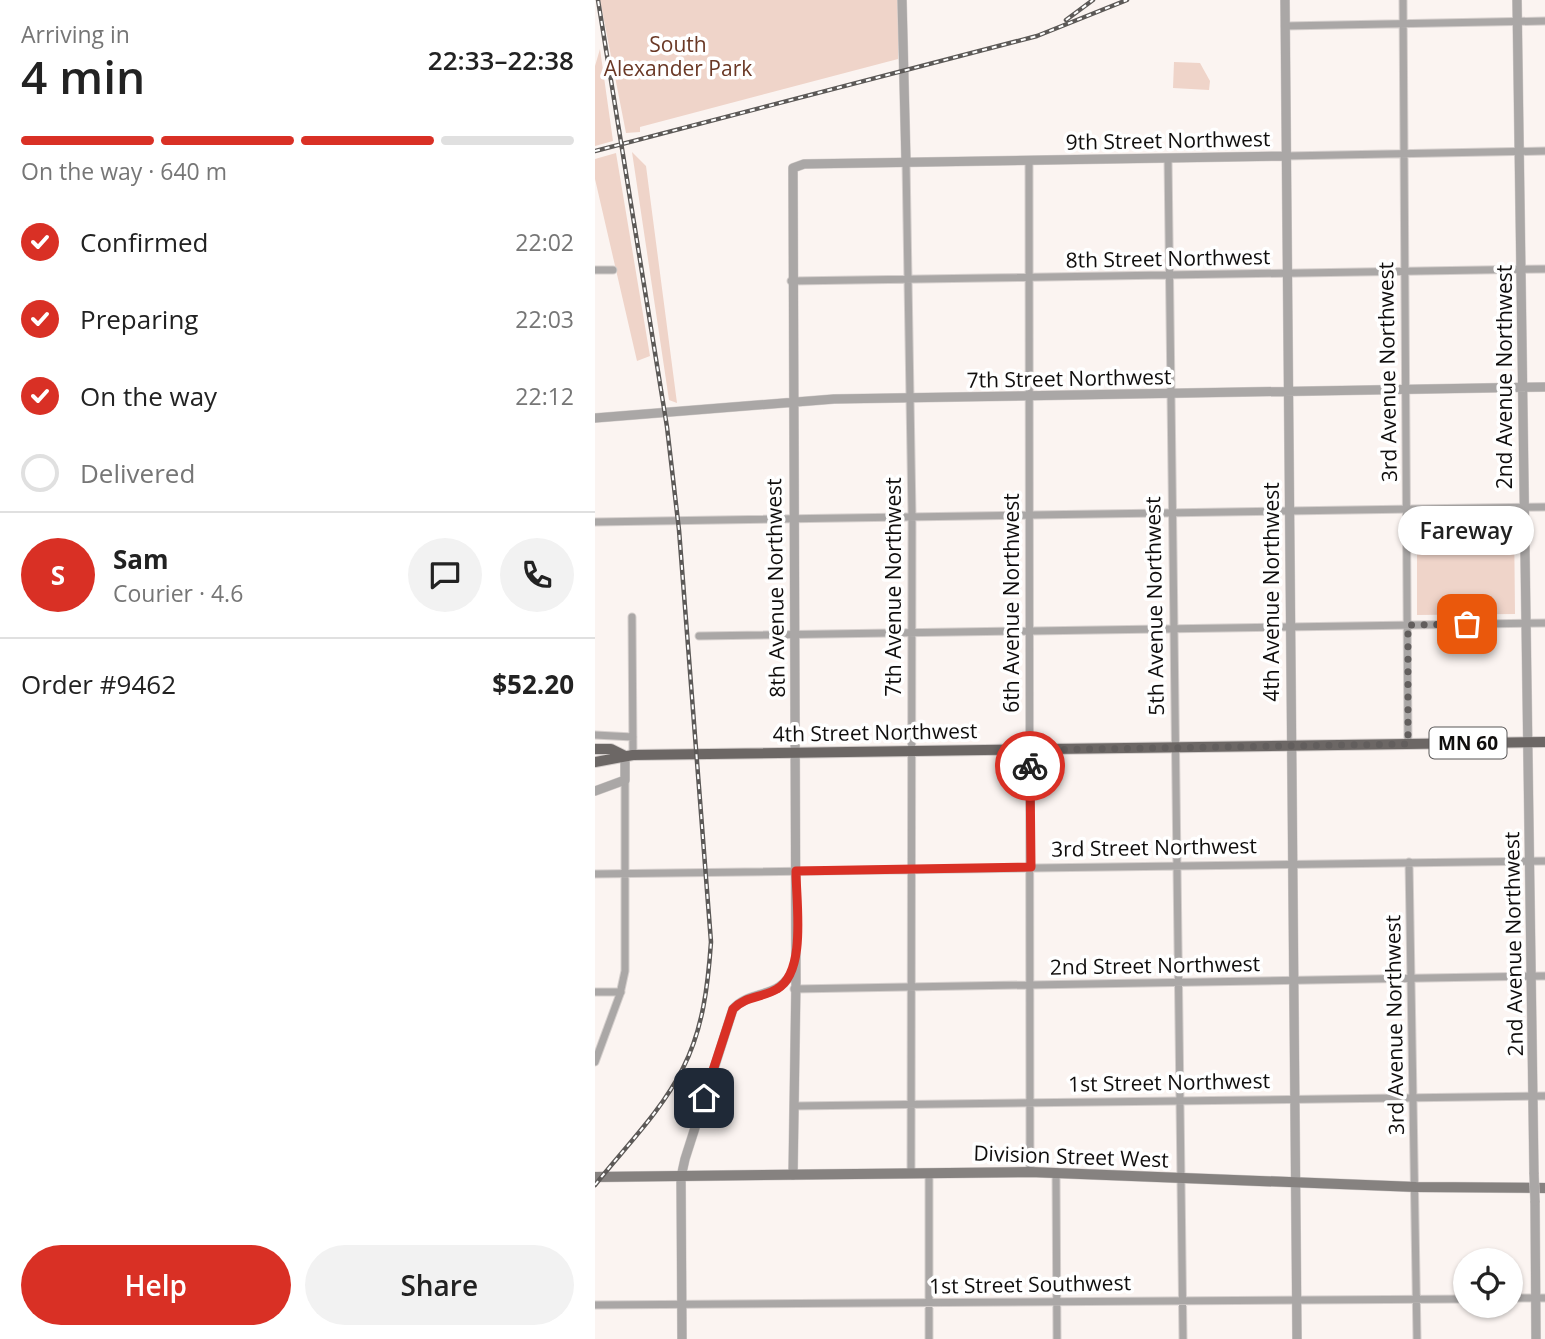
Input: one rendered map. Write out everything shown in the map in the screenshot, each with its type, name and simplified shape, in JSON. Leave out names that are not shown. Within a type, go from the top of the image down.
[{"type":"main road","name":"4th Street Northwest","points":[[629,755],[1545,742]]},
{"type":"main road","name":"MN 60","points":[[595,749],[611,749],[629,755]]},
{"type":"main road","name":"MN 60","points":[[595,762],[611,761],[629,755]]},
{"type":"main road","name":"Division Street West","points":[[595,1177],[1030,1172],[1416,1187],[1545,1188]]},
{"type":"street","name":"7th Avenue Northwest","points":[[902,0],[912,516],[911,1173]]},
{"type":"street","name":"4th Avenue Northwest","points":[[1285,0],[1297,1339]]},
{"type":"street","name":"3rd Avenue Northwest","points":[[1403,0],[1408,391],[1408,744]]},
{"type":"street","name":"2nd Avenue Northwest","points":[[1517,0],[1534,1174],[1540,1298],[1536,1339]]},
{"type":"street","points":[[1285,26],[1545,21]]},
{"type":"street","name":"9th Street Northwest","points":[[793,168],[804,164],[1545,151]]},
{"type":"street","name":"5th Avenue Northwest","points":[[1168,158],[1183,1339]]},
{"type":"street","name":"6th Avenue Northwest","points":[[1029,161],[1030,1172]]},
{"type":"street","name":"8th Avenue Northwest","points":[[793,168],[796,871],[793,1175]]},
{"type":"street","name":"8th Street Northwest","points":[[792,281],[1545,269]]},
{"type":"street","points":[[595,270],[613,270]]},
{"type":"street","name":"7th Street Northwest","points":[[595,418],[792,401],[1545,387]]},
{"type":"street","points":[[595,522],[699,522],[793,517],[1029,513],[1545,507]]},
{"type":"street","points":[[595,1062],[621,992],[625,971],[625,780],[633,737],[632,617]]},
{"type":"street","points":[[699,636],[1545,623]]},
{"type":"street","points":[[595,735],[633,737]]},
{"type":"street","points":[[595,791],[625,780]]},
{"type":"street","name":"3rd Street Northwest","points":[[595,874],[1545,860]]},
{"type":"street","name":"3rd Avenue Northwest","points":[[1409,862],[1417,1339]]},
{"type":"street","points":[[682,1339],[681,1177],[729,1016],[738,1003],[766,994],[784,984],[796,964]]},
{"type":"street","name":"2nd Street Northwest","points":[[766,994],[794,989],[1031,987],[1545,976]]},
{"type":"street","points":[[595,992],[621,992]]},
{"type":"street","name":"1st Street Northwest","points":[[794,1106],[1545,1096]]},
{"type":"street","points":[[929,1173],[929,1339]]},
{"type":"street","points":[[1056,1173],[1056,1339]]},
{"type":"street","name":"1st Street Southwest","points":[[595,1305],[1453,1299]]},
{"type":"green space","name":"South Alexander Park","points":[[600,0],[898,0],[898,59],[640,127],[640,132],[626,133]]},
{"type":"green space","points":[[600,49],[613,141],[595,146],[595,66]]},
{"type":"green space","points":[[1174,62],[1200,63],[1210,81],[1209,90],[1173,88]]},
{"type":"green space","points":[[632,152],[646,166],[677,403],[669,400]]},
{"type":"green space","points":[[616,153],[650,356],[637,361],[595,179],[595,159]]},
{"type":"green space","points":[[1514,517],[1515,614],[1417,615],[1417,518]]},
{"type":"railway","points":[[595,1185],[653,1114],[683,1068],[700,1022],[711,942],[679,530],[667,427],[598,0]]},
{"type":"railway","points":[[1066,20],[1093,0]]},
{"type":"railway","points":[[595,151],[1037,36],[1127,0]]},
{"type":"way so far","points":[[1030,766],[1030,750],[1408,744],[1408,625],[1467,624]]},
{"type":"place","name":"Fareway","points":[[1467,624]]},
{"type":"route","points":[[704,1098],[733,1009],[745,1000],[775,991],[787,981],[796,964],[796,871],[1031,867],[1030,766]]}]
